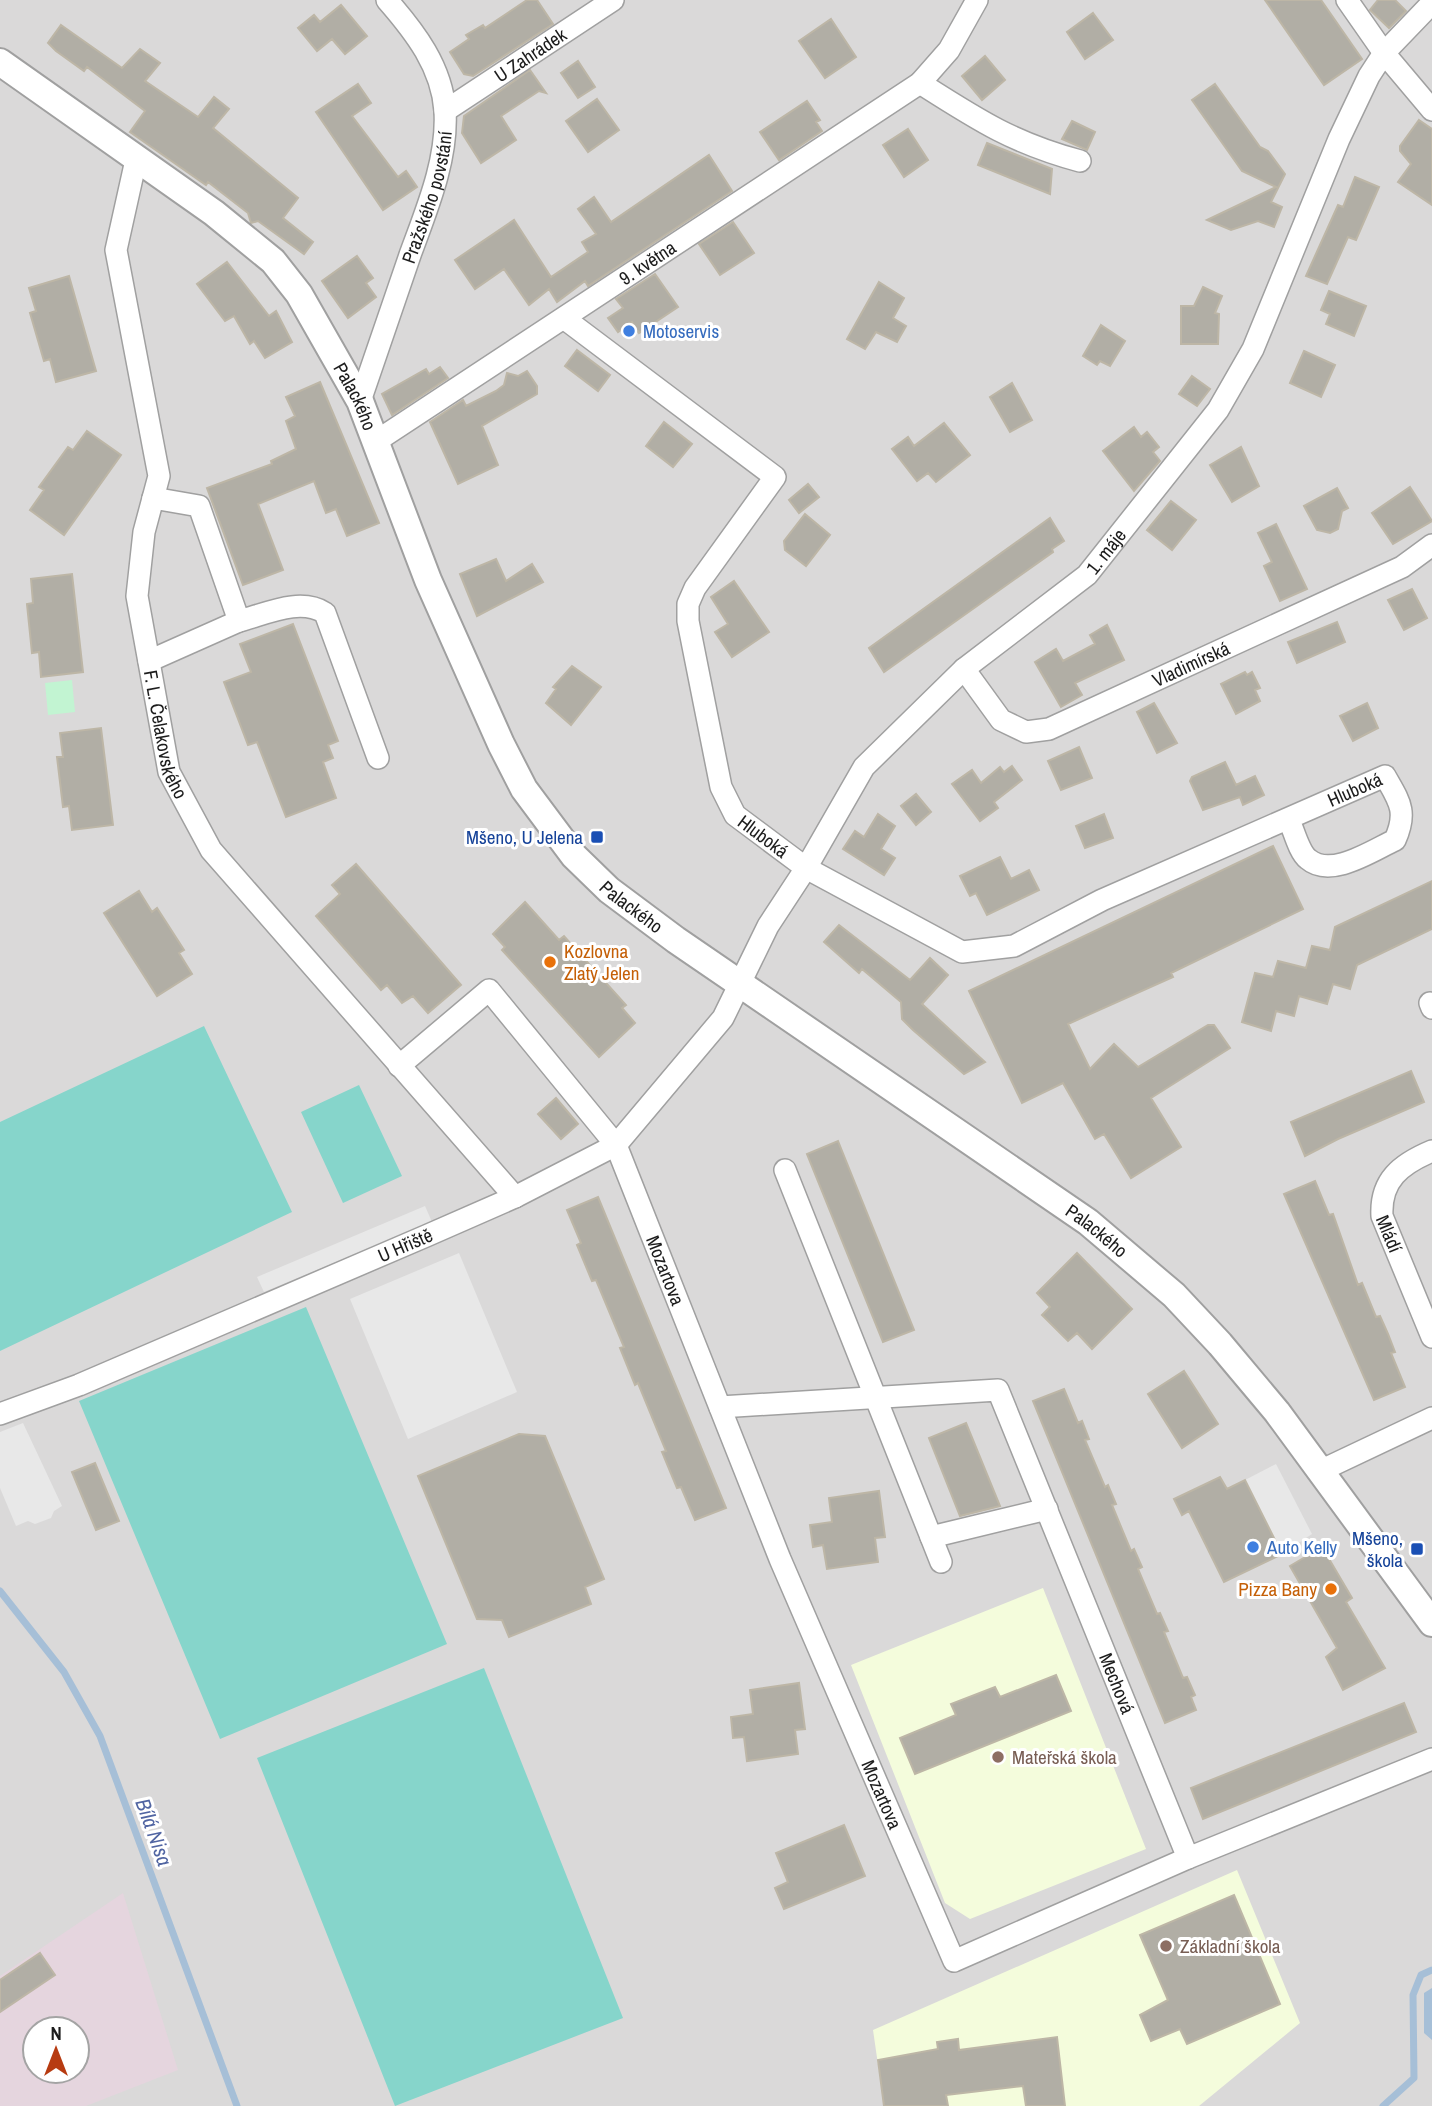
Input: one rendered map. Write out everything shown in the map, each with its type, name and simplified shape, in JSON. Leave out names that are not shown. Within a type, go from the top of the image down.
[{"type":"street","name":"Pražského povstání","points":[[359,401],[429,202],[442,150],[445,111],[436,71],[417,35],[387,0]]},
{"type":"street","name":"U Zahrádek","points":[[445,111],[613,0]]},
{"type":"street","name":"9. května","points":[[375,442],[920,83],[949,50],[977,0]]},
{"type":"street","points":[[1347,0],[1384,53],[1432,110]]},
{"type":"street","name":"1. máje","points":[[740,982],[768,926],[806,868],[864,767],[964,669],[1087,575],[1218,410],[1253,349],[1339,139],[1369,76],[1384,53],[1432,3]]},
{"type":"street","name":"Palackého","points":[[0,62],[214,213],[273,261],[299,294],[323,332],[359,401],[428,580],[500,744],[524,789],[574,856],[600,882],[676,940],[1088,1222],[1138,1262],[1220,1344],[1320,1471],[1432,1623]]},
{"type":"street","points":[[920,83],[994,131],[1037,149],[1080,160]]},
{"type":"street","name":"F. L. Čelakovského","points":[[136,160],[117,250],[159,476],[144,532],[137,596],[169,772],[211,850],[515,1197]]},
{"type":"street","name":"Hluboká","points":[[565,319],[775,477],[695,588],[688,604],[688,621],[720,787],[735,815],[806,868],[962,952],[1014,946],[1102,900],[1385,776],[1401,806],[1402,824],[1395,840],[1337,866],[1321,866],[1307,859],[1289,820]]},
{"type":"street","points":[[153,498],[199,506],[239,621]]},
{"type":"street","name":"Vladimírská","points":[[964,669],[1001,720],[1026,732],[1049,729],[1402,567],[1432,545]]},
{"type":"street","points":[[149,661],[239,621],[299,606],[316,607],[325,613],[378,758]]},
{"type":"street","name":"U Hřiště","points":[[0,1414],[79,1385],[515,1197],[616,1145],[723,1018],[740,982]]},
{"type":"street","name":"Mozartova","points":[[399,1066],[489,990],[616,1145],[780,1559],[954,1961],[1188,1858],[1432,1759]]},
{"type":"street","name":"Mládí","points":[[1432,1151],[1399,1168],[1387,1181],[1381,1199],[1382,1216],[1432,1337]]},
{"type":"street","points":[[785,1170],[941,1562]]},
{"type":"street","name":"Mechová","points":[[720,1407],[999,1390],[1188,1858]]},
{"type":"street","points":[[1320,1471],[1432,1418]]},
{"type":"street","points":[[931,1537],[1047,1509]]},
{"type":"shaded area","points":[[0,0],[1432,0],[1432,2106],[0,2106]]},
{"type":"shaded area","points":[[72,680],[75,712],[48,715],[45,683]]},
{"type":"shaded area","points":[[204,1026],[292,1212],[0,1351],[0,1122]]},
{"type":"shaded area","points":[[359,1085],[402,1176],[343,1203],[301,1112]]},
{"type":"shaded area","points":[[425,1206],[432,1222],[264,1292],[257,1277]]},
{"type":"shaded area","points":[[459,1253],[517,1392],[408,1439],[350,1299]]},
{"type":"shaded area","points":[[306,1307],[447,1644],[220,1739],[79,1401]]},
{"type":"shaded area","points":[[23,1423],[62,1506],[54,1511],[51,1518],[35,1524],[28,1521],[16,1526],[0,1488],[0,1432]]},
{"type":"shaded area","name":"Auto Kelly","points":[[1276,1464],[1312,1534],[1282,1554],[1245,1480]]},
{"type":"shaded area","name":"Mateřská škola","points":[[1043,1588],[1146,1849],[970,1919],[945,1903],[851,1665]]},
{"type":"shaded area","points":[[484,1668],[623,2018],[395,2106],[257,1758]]},
{"type":"shaded area","name":"Základní škola","points":[[1237,1870],[1300,2023],[1199,2106],[884,2106],[873,2030]]},
{"type":"shaded area","points":[[123,1893],[178,2070],[86,2106],[0,2106],[0,1976]]},
{"type":"shaded area","points":[[1432,1988],[1432,2040],[1424,2033],[1424,1993]]},
{"type":"building","points":[[527,0],[537,0],[553,24],[473,76],[464,74],[450,52],[469,39],[466,35],[483,25],[485,28]]},
{"type":"building","points":[[1265,0],[1321,0],[1362,59],[1324,85]]},
{"type":"building","points":[[1378,0],[1395,0],[1406,11],[1389,28],[1370,10]]},
{"type":"building","points":[[341,5],[367,36],[345,54],[332,39],[317,51],[298,28],[314,15],[320,22]]},
{"type":"building","points":[[1093,13],[1113,40],[1085,59],[1067,32]]},
{"type":"building","points":[[831,19],[856,57],[825,78],[799,41]]},
{"type":"building","points":[[61,25],[122,68],[140,49],[160,63],[145,81],[198,117],[214,97],[229,109],[213,128],[298,198],[283,218],[313,242],[304,254],[258,221],[251,223],[248,213],[208,182],[206,185],[130,132],[145,111],[87,67],[84,71],[48,43]]},
{"type":"building","points":[[985,56],[1005,80],[982,100],[962,76]]},
{"type":"building","points":[[578,61],[595,87],[578,98],[561,73]]},
{"type":"building","points":[[530,70],[546,93],[539,91],[501,116],[516,140],[481,163],[462,133],[464,116]]},
{"type":"building","points":[[358,84],[371,103],[352,116],[398,177],[406,171],[417,187],[383,210],[316,112]]},
{"type":"building","points":[[1215,84],[1260,147],[1268,151],[1285,174],[1271,202],[1282,207],[1274,227],[1258,221],[1231,230],[1207,220],[1276,187],[1242,171],[1192,100]]},
{"type":"building","points":[[597,99],[619,130],[588,152],[566,121]]},
{"type":"building","points":[[807,101],[820,120],[816,122],[822,131],[779,160],[760,132]]},
{"type":"building","points":[[1419,120],[1432,129],[1432,205],[1398,182],[1411,164],[1400,151],[1400,146]]},
{"type":"building","points":[[1072,121],[1095,132],[1087,150],[1062,139]]},
{"type":"building","points":[[908,129],[928,160],[904,177],[883,145]]},
{"type":"building","points":[[987,143],[1052,169],[1050,194],[978,165]]},
{"type":"building","points":[[709,155],[732,191],[588,286],[585,281],[557,302],[549,289],[529,305],[504,269],[475,289],[455,260],[514,220],[551,277],[588,252],[582,242],[596,234],[578,209],[594,197],[611,222]]},
{"type":"building","points":[[1355,177],[1379,187],[1356,240],[1348,237],[1327,284],[1306,276],[1338,205],[1343,207]]},
{"type":"building","points":[[733,222],[754,253],[720,275],[699,244]]},
{"type":"building","points":[[357,256],[373,278],[366,283],[376,297],[348,318],[322,281]]},
{"type":"building","points":[[227,262],[269,316],[276,311],[292,342],[265,358],[254,341],[250,344],[234,316],[225,321],[197,284]]},
{"type":"building","points":[[655,274],[678,307],[639,333],[632,322],[618,332],[608,318],[623,308],[616,299]]},
{"type":"building","points":[[69,276],[96,371],[56,382],[50,359],[44,361],[30,313],[36,311],[29,288]]},
{"type":"building","points":[[879,282],[904,298],[893,318],[906,326],[897,342],[876,332],[865,349],[847,339]]},
{"type":"building","points":[[1203,287],[1222,296],[1215,313],[1219,314],[1218,344],[1181,344],[1181,306],[1194,306]]},
{"type":"building","points":[[1329,291],[1366,306],[1354,336],[1326,324],[1330,314],[1321,310]]},
{"type":"building","points":[[1101,325],[1125,341],[1110,366],[1100,361],[1097,365],[1083,356]]},
{"type":"building","points":[[577,350],[610,375],[598,391],[565,366]]},
{"type":"building","points":[[1304,351],[1335,365],[1321,397],[1290,383]]},
{"type":"building","points":[[440,367],[448,378],[392,415],[382,394],[426,369],[429,374]]},
{"type":"building","points":[[527,371],[537,386],[537,394],[482,426],[498,465],[458,484],[430,422],[463,400],[466,406],[496,391],[504,385],[507,373],[518,376]]},
{"type":"building","points":[[1192,376],[1210,389],[1197,406],[1179,394]]},
{"type":"building","points":[[320,382],[379,523],[347,536],[336,509],[326,513],[314,481],[258,504],[283,570],[243,585],[207,488],[272,464],[271,461],[296,449],[286,421],[295,416],[286,397]]},
{"type":"building","points":[[1012,383],[1032,420],[1010,432],[990,397]]},
{"type":"building","points":[[664,422],[692,444],[673,467],[646,446]]},
{"type":"building","points":[[944,423],[970,455],[936,482],[928,473],[917,481],[892,449],[908,437],[914,446]]},
{"type":"building","points":[[1134,427],[1141,437],[1147,432],[1159,447],[1153,452],[1160,461],[1134,491],[1103,451]]},
{"type":"building","points":[[87,431],[121,455],[64,535],[30,510],[44,490],[39,487],[68,447],[73,450]]},
{"type":"building","points":[[1241,447],[1259,486],[1232,502],[1210,465]]},
{"type":"building","points":[[808,484],[819,497],[799,513],[789,500]]},
{"type":"building","points":[[1410,487],[1432,521],[1393,544],[1372,513]]},
{"type":"building","points":[[1337,488],[1348,508],[1342,511],[1338,529],[1330,533],[1317,530],[1304,506]]},
{"type":"building","points":[[1171,501],[1196,520],[1172,550],[1147,530]]},
{"type":"building","points":[[805,514],[830,535],[806,566],[785,550],[784,541]]},
{"type":"building","points":[[1050,518],[1064,541],[1052,549],[1053,552],[884,672],[869,648]]},
{"type":"building","points":[[1276,524],[1307,589],[1280,601],[1264,566],[1272,562],[1258,533]]},
{"type":"building","points":[[496,559],[506,581],[532,564],[543,582],[477,616],[460,574]]},
{"type":"building","points":[[72,574],[83,672],[41,677],[39,652],[32,653],[27,604],[33,603],[31,579]]},
{"type":"building","points":[[734,581],[769,632],[732,657],[715,632],[728,624],[711,597]]},
{"type":"building","points":[[1412,589],[1427,618],[1404,630],[1388,600]]},
{"type":"building","points":[[1337,622],[1345,642],[1297,663],[1288,642]]},
{"type":"building","points":[[293,624],[338,741],[328,745],[333,758],[323,762],[336,798],[286,817],[257,742],[248,745],[224,682],[251,672],[240,644]]},
{"type":"building","points":[[1107,625],[1124,660],[1075,683],[1082,695],[1061,707],[1035,662],[1056,649],[1063,661],[1095,644],[1090,635]]},
{"type":"building","points":[[572,666],[601,687],[571,725],[546,703],[556,689],[553,687]]},
{"type":"building","points":[[1245,672],[1247,675],[1252,672],[1260,688],[1255,690],[1260,701],[1236,714],[1221,684]]},
{"type":"building","points":[[1154,703],[1177,743],[1157,753],[1137,712]]},
{"type":"building","points":[[1367,703],[1378,728],[1353,741],[1340,716]]},
{"type":"building","points":[[101,728],[113,825],[72,830],[69,806],[63,807],[57,757],[63,757],[60,733]]},
{"type":"building","points":[[1079,747],[1092,778],[1061,790],[1048,761]]},
{"type":"building","points":[[1225,762],[1236,785],[1255,776],[1264,795],[1243,805],[1240,797],[1203,810],[1190,781],[1192,777]]},
{"type":"building","points":[[1012,766],[1022,780],[994,802],[998,808],[980,821],[952,784],[972,770],[981,783],[1000,767],[1004,772]]},
{"type":"building","points":[[916,794],[931,812],[916,825],[901,806]]},
{"type":"building","points":[[878,814],[895,826],[881,849],[895,858],[884,875],[843,849],[855,831],[864,837]]},
{"type":"building","points":[[1104,814],[1113,838],[1085,848],[1076,826]]},
{"type":"building","points":[[1273,846],[1303,909],[1171,973],[1173,977],[1068,1024],[1090,1069],[1114,1044],[1138,1067],[1208,1025],[1214,1025],[1230,1048],[1151,1098],[1181,1147],[1131,1178],[1104,1134],[1095,1139],[1063,1083],[1022,1103],[969,991]]},
{"type":"building","points":[[1000,857],[1011,879],[1029,870],[1039,890],[987,915],[976,893],[970,896],[960,876]]},
{"type":"building","points":[[356,864],[461,985],[428,1013],[413,996],[402,1003],[387,985],[381,990],[316,916],[340,894],[332,885]]},
{"type":"building","points":[[1432,881],[1432,929],[1357,965],[1350,989],[1333,984],[1327,1004],[1299,996],[1294,1016],[1276,1011],[1271,1031],[1242,1022],[1255,973],[1273,977],[1278,961],[1306,968],[1312,946],[1330,950],[1335,927]]},
{"type":"building","points":[[139,891],[152,912],[157,908],[184,950],[179,953],[192,974],[157,996],[104,913]]},
{"type":"building","points":[[525,902],[559,940],[564,936],[626,1005],[622,1008],[635,1023],[599,1057],[502,950],[505,947],[493,934]]},
{"type":"building","points":[[839,925],[910,980],[930,958],[948,975],[922,1004],[985,1062],[964,1074],[913,1030],[902,1019],[901,1002],[862,969],[859,973],[824,942]]},
{"type":"building","points":[[1411,1071],[1424,1102],[1305,1156],[1291,1122]]},
{"type":"building","points":[[556,1098],[578,1124],[561,1139],[538,1114]]},
{"type":"building","points":[[838,1141],[914,1330],[883,1342],[807,1154]]},
{"type":"building","points":[[1315,1181],[1329,1215],[1333,1214],[1358,1285],[1362,1283],[1376,1317],[1380,1316],[1388,1334],[1395,1352],[1391,1353],[1405,1387],[1374,1400],[1284,1194]]},
{"type":"building","points":[[598,1197],[726,1508],[695,1520],[681,1487],[677,1488],[662,1452],[666,1451],[638,1383],[635,1385],[620,1348],[624,1347],[596,1280],[592,1281],[577,1245],[581,1243],[567,1210]]},
{"type":"building","points":[[1077,1253],[1132,1309],[1092,1349],[1077,1333],[1068,1341],[1042,1315],[1050,1307],[1037,1293]]},
{"type":"building","points":[[1184,1371],[1218,1424],[1182,1448],[1148,1394]]},
{"type":"building","points":[[1064,1389],[1078,1423],[1082,1421],[1089,1439],[1085,1440],[1105,1487],[1108,1485],[1116,1504],[1112,1505],[1131,1551],[1134,1549],[1142,1567],[1138,1569],[1157,1614],[1160,1613],[1168,1631],[1164,1632],[1183,1678],[1187,1677],[1195,1695],[1191,1697],[1196,1710],[1165,1723],[1033,1401]]},
{"type":"building","points":[[966,1423],[1000,1506],[960,1516],[929,1438]]},
{"type":"building","points":[[519,1434],[545,1436],[604,1579],[585,1587],[591,1604],[509,1637],[502,1620],[477,1619],[418,1476]]},
{"type":"building","points":[[95,1463],[119,1521],[96,1530],[72,1472]]},
{"type":"building","points":[[1220,1477],[1227,1489],[1245,1480],[1282,1554],[1224,1582],[1189,1511],[1182,1515],[1174,1499]]},
{"type":"building","points":[[879,1491],[885,1537],[875,1538],[878,1562],[827,1569],[823,1545],[813,1547],[810,1525],[832,1522],[829,1498]]},
{"type":"building","points":[[1322,1547],[1352,1598],[1346,1602],[1385,1668],[1343,1690],[1326,1657],[1337,1648],[1290,1566]]},
{"type":"building","points":[[1056,1675],[1071,1711],[915,1774],[900,1738],[956,1715],[951,1704],[995,1687],[1000,1697]]},
{"type":"building","points":[[799,1683],[805,1729],[795,1730],[798,1754],[747,1761],[744,1737],[733,1738],[731,1717],[753,1714],[750,1690]]},
{"type":"building","points":[[1404,1703],[1416,1732],[1203,1819],[1191,1788]]},
{"type":"building","points":[[844,1825],[865,1876],[784,1909],[775,1888],[788,1882],[776,1853]]},
{"type":"building","points":[[1234,1895],[1280,2004],[1187,2044],[1180,2029],[1151,2041],[1140,2015],[1168,2000],[1140,1935]]},
{"type":"building","points":[[40,1953],[55,1975],[0,2012],[0,1980]]},
{"type":"building","points":[[1057,2037],[1065,2106],[1026,2106],[1023,2086],[946,2095],[948,2106],[884,2106],[878,2060],[938,2049],[937,2042],[958,2039],[959,2050]]},
{"type":"waterway","name":"Bílá Nisa","points":[[0,1591],[64,1672],[100,1736],[237,2106]]},
{"type":"waterway","points":[[1383,2106],[1414,2078],[1413,1995],[1421,1975],[1432,1970]]},
{"type":"place","name":"Motoservis","points":[[629,331]]},
{"type":"place","name":"Mšeno, U Jelena","points":[[597,837]]},
{"type":"place","name":"Kozlovna Zlatý Jelen","points":[[550,962]]},
{"type":"place","name":"Auto Kelly","points":[[1253,1547]]},
{"type":"place","name":"Mšeno, škola","points":[[1417,1549]]},
{"type":"place","name":"Pizza Bany","points":[[1331,1589]]},
{"type":"place","name":"Mateřská škola","points":[[998,1757]]},
{"type":"place","name":"Základní škola","points":[[1166,1946]]}]
